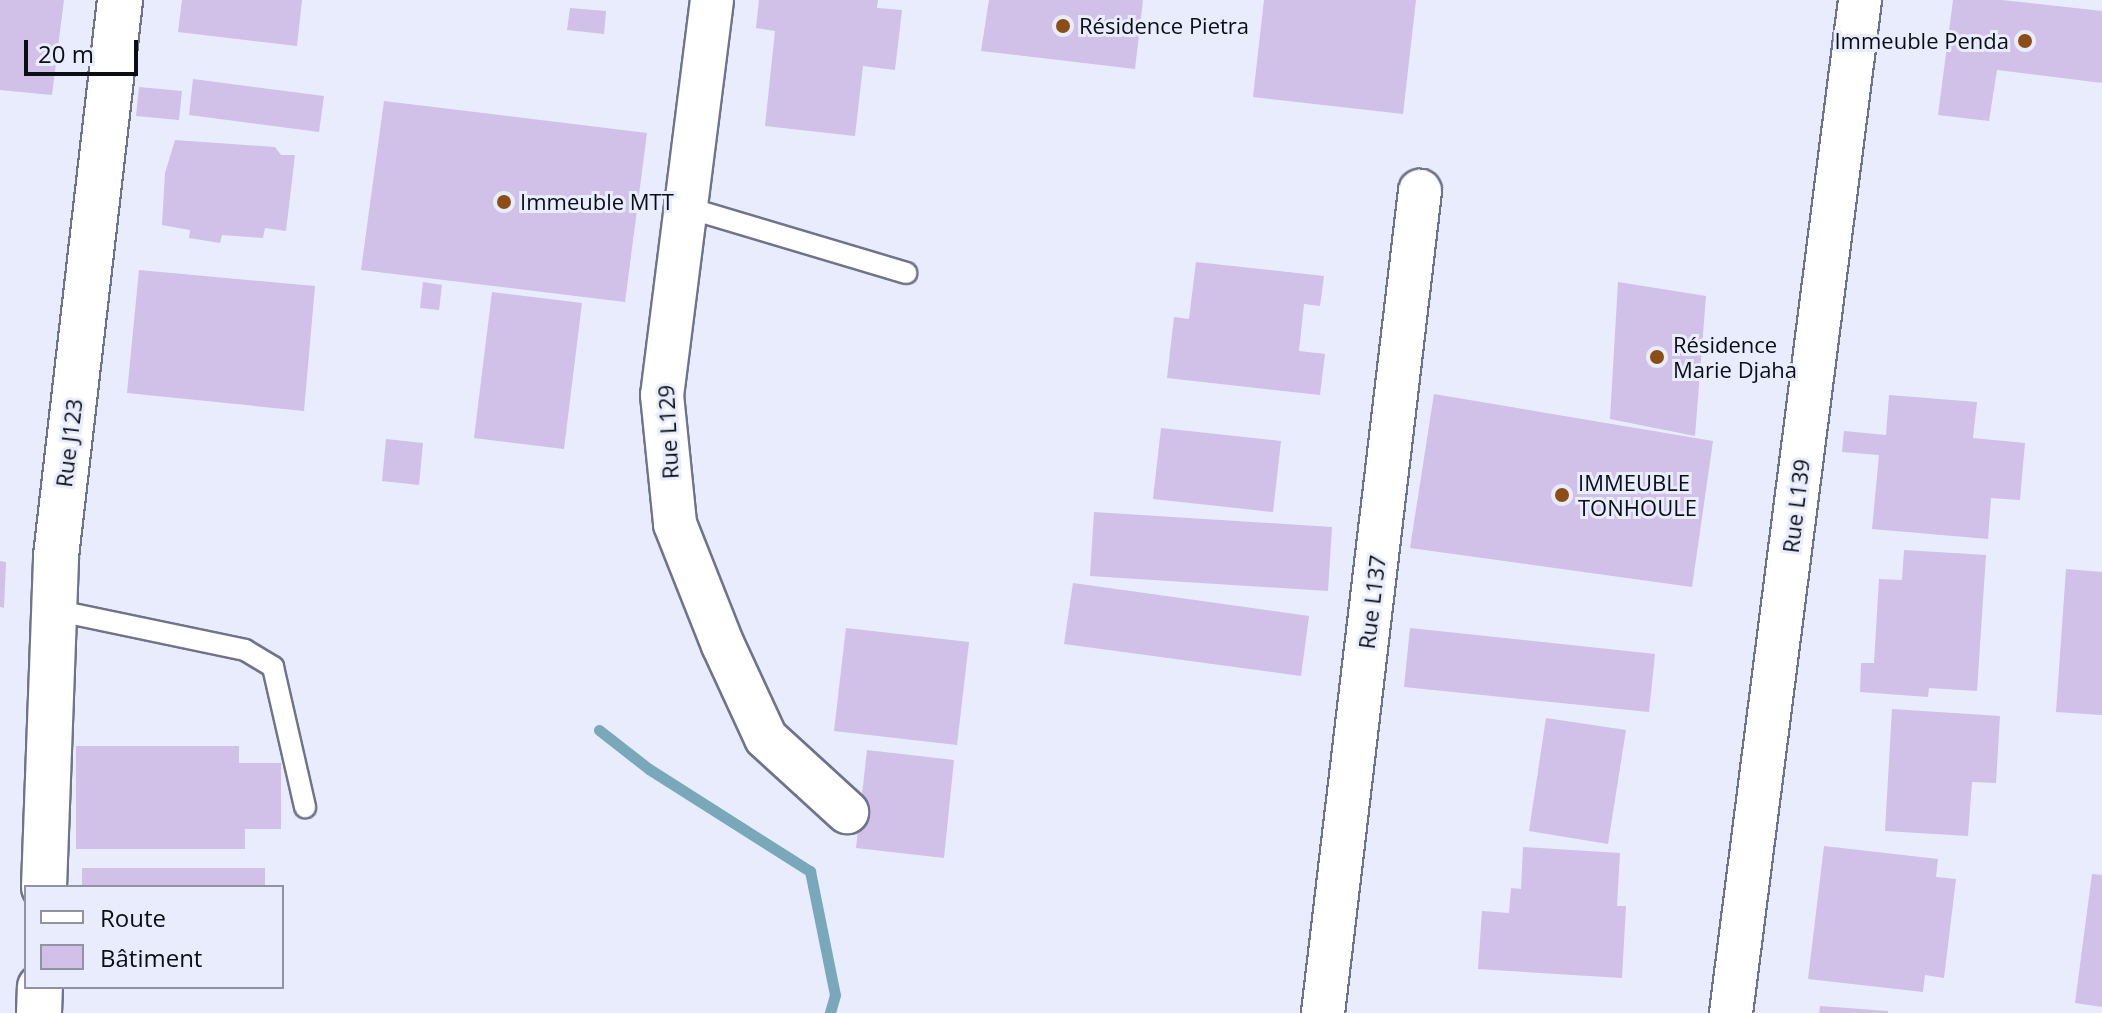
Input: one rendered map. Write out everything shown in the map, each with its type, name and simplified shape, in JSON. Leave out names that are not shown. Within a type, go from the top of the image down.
[{"type":"street","name":"Rue J123","points":[[44,885],[56,556],[120,0]]},
{"type":"street","name":"Rue L129","points":[[712,0],[662,395],[675,524],[723,645],[766,738],[847,812]]},
{"type":"street","name":"Rue L139","points":[[1731,1013],[1860,0]]},
{"type":"street","name":"Rue L137","points":[[1323,1013],[1420,191]]},
{"type":"street","points":[[39,1013],[40,989]]},
{"type":"lane","points":[[685,207],[906,273]]},
{"type":"lane","points":[[54,610],[245,650],[273,667],[305,807]]},
{"type":"building","points":[[0,0],[64,0],[52,95],[0,90]]},
{"type":"building","points":[[182,0],[302,0],[297,46],[178,32]]},
{"type":"building","points":[[759,0],[878,0],[877,8],[902,10],[895,70],[863,66],[855,136],[765,126],[775,31],[756,28]]},
{"type":"building","name":"Résidence Pietra","points":[[989,0],[1143,0],[1135,69],[981,51]]},
{"type":"building","points":[[1264,0],[1416,0],[1403,114],[1253,97]]},
{"type":"building","name":"Immeuble Penda","points":[[1953,0],[2002,0],[2102,11],[2102,83],[1997,70],[1989,121],[1938,115]]},
{"type":"building","points":[[570,8],[606,11],[604,34],[567,30]]},
{"type":"building","points":[[193,79],[324,96],[319,132],[189,115]]},
{"type":"building","points":[[139,87],[182,91],[179,120],[136,116]]},
{"type":"building","name":"Immeuble MTT","points":[[384,101],[647,133],[625,302],[361,270]]},
{"type":"building","points":[[175,140],[275,147],[281,155],[295,155],[286,231],[265,228],[263,238],[222,235],[220,243],[189,238],[190,230],[162,225],[165,173]]},
{"type":"building","points":[[1196,262],[1324,276],[1320,306],[1304,304],[1299,351],[1325,354],[1320,395],[1167,378],[1174,317],[1189,319]]},
{"type":"building","points":[[139,270],[315,286],[304,411],[127,393]]},
{"type":"building","points":[[423,282],[442,285],[439,310],[420,308]]},
{"type":"building","name":"Résidence Marie Djaha","points":[[1618,282],[1706,296],[1695,436],[1610,419]]},
{"type":"building","points":[[492,292],[582,303],[564,449],[474,438]]},
{"type":"building","name":"IMMEUBLE TONHOULE","points":[[1434,394],[1713,441],[1692,587],[1410,548]]},
{"type":"building","points":[[1889,395],[1977,402],[1973,438],[2025,443],[2020,500],[1991,498],[1988,539],[1872,529],[1879,455],[1842,452],[1844,431],[1886,435]]},
{"type":"building","points":[[1161,428],[1281,441],[1273,512],[1153,499]]},
{"type":"building","points":[[386,439],[423,443],[419,485],[382,481]]},
{"type":"building","points":[[1094,512],[1332,527],[1328,591],[1090,576]]},
{"type":"building","points":[[1904,550],[1986,555],[1977,691],[1929,688],[1928,697],[1860,692],[1861,663],[1874,663],[1879,579],[1902,580]]},
{"type":"building","points":[[0,561],[6,562],[4,608],[0,607]]},
{"type":"building","points":[[2066,569],[2102,572],[2102,715],[2056,712]]},
{"type":"building","points":[[1073,583],[1309,616],[1301,676],[1064,644]]},
{"type":"building","points":[[846,628],[969,642],[957,745],[834,731]]},
{"type":"building","points":[[1410,628],[1655,654],[1649,712],[1404,687]]},
{"type":"building","points":[[1892,709],[2000,716],[1996,783],[1972,782],[1968,836],[1885,831]]},
{"type":"building","points":[[1546,718],[1626,730],[1608,844],[1529,831]]},
{"type":"building","points":[[76,746],[239,746],[239,763],[281,763],[281,829],[245,829],[245,849],[76,849]]},
{"type":"building","points":[[867,750],[954,760],[944,858],[856,848]]},
{"type":"building","points":[[1824,846],[1938,859],[1936,877],[1956,879],[1944,978],[1925,975],[1923,992],[1808,979]]},
{"type":"building","points":[[1523,847],[1620,853],[1617,906],[1626,906],[1622,978],[1478,969],[1482,911],[1509,913],[1511,888],[1521,889]]},
{"type":"building","points":[[82,868],[265,868],[265,885],[82,885]]},
{"type":"building","points":[[2092,874],[2102,875],[2102,1007],[2075,1003]]},
{"type":"building","points":[[1820,1006],[1888,1011],[1888,1013],[1819,1013]]},
{"type":"waterway","points":[[599,730],[649,769],[810,871],[835,995],[830,1013]]},
{"type":"place","name":"Résidence Pietra","points":[[1063,26]]},
{"type":"place","name":"Immeuble Penda","points":[[2025,41]]},
{"type":"place","name":"Immeuble MTT","points":[[504,202]]},
{"type":"place","name":"Résidence Marie Djaha","points":[[1657,357]]},
{"type":"place","name":"IMMEUBLE TONHOULE","points":[[1562,495]]}]
